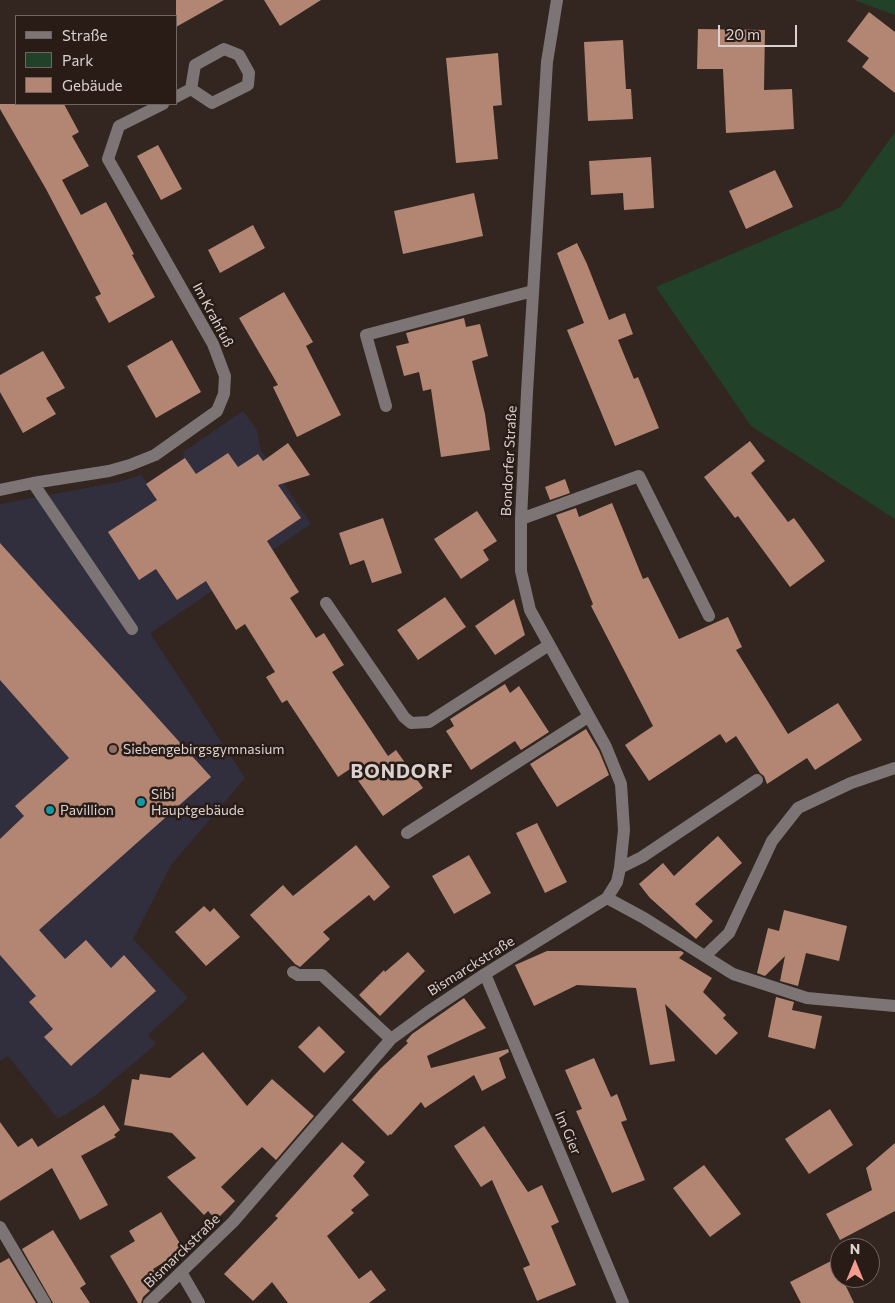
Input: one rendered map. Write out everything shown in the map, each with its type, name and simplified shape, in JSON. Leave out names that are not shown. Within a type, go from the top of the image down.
[{"type":"street","name":"Bondorfer Straße","points":[[557,0],[547,62],[521,519],[521,571],[530,610],[588,717],[606,746],[621,784],[624,830],[620,868],[617,882],[608,898]]},
{"type":"street","points":[[224,49],[239,55],[250,73],[248,86],[212,103],[191,89],[195,66],[224,49]]},
{"type":"street","points":[[178,96],[191,89]]},
{"type":"street","name":"Im Krahfuß","points":[[0,490],[109,471],[130,465],[155,454],[217,411],[224,394],[225,376],[213,344],[108,159],[119,126],[160,105]]},
{"type":"street","points":[[386,406],[366,335],[533,291]]},
{"type":"street","points":[[521,519],[639,476],[709,616]]},
{"type":"street","points":[[33,483],[132,629]]},
{"type":"street","points":[[326,603],[404,717],[411,723],[429,722],[549,645]]},
{"type":"street","points":[[407,833],[588,717]]},
{"type":"street","points":[[705,956],[729,933],[772,841],[798,808],[851,783],[895,768]]},
{"type":"street","points":[[620,868],[642,857],[757,780]]},
{"type":"street","points":[[608,898],[644,918],[732,974],[807,998],[895,1006]]},
{"type":"street","name":"Bismarckstraße","points":[[149,1303],[233,1222],[391,1038],[486,974],[608,898]]},
{"type":"street","points":[[294,972],[298,975],[322,975],[391,1038]]},
{"type":"street","name":"Im Gier","points":[[486,974],[623,1303]]},
{"type":"street","points":[[0,1227],[45,1303]]},
{"type":"street","points":[[181,1272],[200,1303]]},
{"type":"shaded area","name":"Siebengebirgsgymnasium","points":[[243,411],[257,430],[260,449],[311,524],[150,633],[245,778],[171,865],[133,939],[188,998],[148,1035],[156,1044],[96,1095],[58,1119],[8,1056],[0,1061],[0,504],[119,482],[141,475],[147,483],[184,457],[183,452]]},
{"type":"green space","points":[[854,0],[895,0],[895,15]]},
{"type":"green space","points":[[895,132],[895,519],[751,426],[656,287],[841,207]]},
{"type":"building","points":[[176,0],[224,0],[178,26],[178,15],[176,15]]},
{"type":"building","points":[[264,0],[321,0],[280,26]]},
{"type":"building","points":[[869,12],[895,32],[895,93],[862,67],[869,58],[847,41]]},
{"type":"building","points":[[698,29],[765,30],[764,90],[792,89],[794,129],[726,133],[723,69],[697,69]]},
{"type":"building","points":[[623,40],[626,89],[631,89],[633,119],[588,121],[584,42]]},
{"type":"building","points":[[498,53],[502,105],[493,106],[498,159],[456,163],[446,58]]},
{"type":"building","points":[[0,104],[65,105],[79,132],[72,136],[89,166],[62,180],[81,215],[106,202],[155,297],[109,323],[95,297],[101,294],[46,189],[0,109]]},
{"type":"building","points":[[158,145],[182,189],[161,200],[137,156]]},
{"type":"building","points":[[651,157],[654,208],[624,210],[623,193],[591,195],[589,161]]},
{"type":"building","points":[[775,170],[793,207],[746,229],[729,191]]},
{"type":"building","points":[[474,193],[483,236],[403,254],[394,211]]},
{"type":"building","points":[[253,225],[265,248],[220,273],[208,250]]},
{"type":"building","points":[[577,243],[609,320],[625,313],[633,334],[618,340],[634,379],[638,377],[659,428],[615,446],[567,330],[584,323],[557,253]]},
{"type":"building","points":[[284,292],[313,342],[306,346],[341,415],[297,437],[273,387],[278,385],[239,318]]},
{"type":"building","points":[[464,318],[466,327],[480,324],[488,356],[472,361],[485,414],[490,450],[441,457],[431,389],[423,391],[419,372],[404,376],[396,346],[409,343],[406,333]]},
{"type":"building","points":[[172,340],[201,392],[156,418],[127,366]]},
{"type":"building","points":[[43,351],[65,388],[46,398],[56,414],[23,433],[0,392],[0,375]]},
{"type":"building","points":[[750,441],[765,461],[751,473],[788,522],[794,518],[825,561],[790,587],[738,516],[735,518],[704,477]]},
{"type":"building","points":[[288,443],[310,475],[278,485],[301,518],[267,541],[299,592],[290,598],[316,638],[324,633],[344,665],[332,672],[388,756],[396,750],[423,788],[383,816],[350,769],[338,777],[287,700],[282,703],[266,677],[275,672],[245,624],[236,630],[206,581],[177,600],[156,569],[139,580],[108,532],[157,500],[146,484],[185,458],[196,474],[228,453],[238,467],[258,454],[263,461]]},
{"type":"building","points":[[565,479],[570,493],[550,500],[545,487]]},
{"type":"building","points":[[612,503],[643,579],[648,577],[679,639],[728,617],[742,647],[736,650],[788,734],[838,703],[862,740],[815,770],[807,758],[767,784],[764,776],[760,773],[736,736],[726,743],[720,734],[649,781],[625,745],[653,726],[591,606],[593,604],[556,515],[576,508],[579,517]]},
{"type":"building","points":[[477,511],[497,541],[483,550],[489,560],[461,579],[434,539]]},
{"type":"building","points":[[383,518],[402,573],[372,583],[364,560],[350,565],[339,533]]},
{"type":"building","name":"Sibi Hauptgebäude","points":[[0,543],[211,777],[39,930],[65,959],[86,940],[111,968],[124,955],[156,991],[71,1066],[44,1037],[53,1029],[29,1002],[36,996],[0,955],[0,839],[24,816],[15,806],[69,758],[0,680]]},
{"type":"building","points":[[445,597],[466,627],[418,660],[397,630]]},
{"type":"building","points":[[514,599],[525,635],[495,655],[475,626]]},
{"type":"building","points":[[505,684],[510,693],[519,686],[549,732],[521,750],[515,741],[471,770],[446,731],[454,726],[450,719]]},
{"type":"building","points":[[586,729],[599,751],[609,775],[557,807],[530,764]]},
{"type":"building","points":[[537,823],[567,882],[545,893],[516,833]]},
{"type":"building","points":[[718,836],[742,863],[695,904],[713,921],[696,939],[650,898],[639,884],[663,863],[674,876]]},
{"type":"building","points":[[356,845],[390,887],[374,901],[369,895],[323,932],[330,939],[300,967],[295,964],[250,915],[283,885],[293,896]]},
{"type":"building","points":[[469,855],[491,893],[454,914],[432,876]]},
{"type":"building","points":[[204,906],[210,912],[214,908],[240,937],[206,966],[175,932]]},
{"type":"building","points":[[784,910],[847,926],[839,961],[806,953],[798,986],[780,981],[785,956],[765,976],[757,973],[768,928],[779,931]]},
{"type":"building","points":[[547,951],[681,951],[684,953],[679,958],[712,978],[703,992],[726,1015],[723,1018],[738,1033],[716,1055],[665,1004],[675,1061],[650,1065],[636,988],[577,985],[534,1006],[515,965]]},
{"type":"building","points":[[408,952],[425,971],[380,1016],[359,995],[384,970],[385,972]]},
{"type":"building","points":[[776,997],[794,1002],[792,1010],[822,1016],[815,1049],[768,1037]]},
{"type":"building","points":[[464,998],[486,1028],[427,1056],[431,1068],[508,1049],[509,1052],[499,1058],[506,1078],[482,1091],[474,1075],[425,1108],[421,1102],[388,1136],[352,1100],[380,1069],[408,1043],[406,1041],[412,1034]]},
{"type":"building","points":[[319,1026],[345,1052],[324,1073],[298,1047]]},
{"type":"building","points":[[203,1052],[247,1106],[272,1079],[314,1116],[276,1160],[262,1147],[221,1187],[235,1201],[216,1220],[208,1211],[204,1215],[167,1177],[196,1158],[172,1133],[124,1125],[132,1079],[139,1080],[140,1074],[170,1078]]},
{"type":"building","points":[[594,1058],[611,1097],[617,1094],[627,1120],[621,1122],[645,1180],[612,1193],[576,1111],[582,1109],[565,1070]]},
{"type":"building","points":[[104,1105],[120,1130],[114,1135],[116,1137],[81,1156],[108,1205],[80,1220],[52,1168],[0,1201],[0,1122],[18,1147],[32,1138],[38,1147]]},
{"type":"building","points":[[830,1109],[853,1145],[809,1174],[785,1139]]},
{"type":"building","points":[[484,1126],[528,1192],[542,1185],[559,1222],[551,1226],[576,1285],[537,1301],[523,1268],[530,1265],[492,1180],[481,1187],[454,1146]]},
{"type":"building","points":[[342,1142],[365,1162],[353,1176],[369,1195],[351,1210],[354,1213],[327,1236],[359,1279],[371,1270],[386,1290],[369,1303],[288,1303],[272,1282],[253,1301],[224,1274],[278,1218],[275,1216]]},
{"type":"building","points":[[895,1143],[895,1211],[844,1238],[839,1238],[826,1214],[872,1190],[866,1168]]},
{"type":"building","points":[[704,1165],[741,1214],[710,1237],[673,1188]]},
{"type":"building","points":[[161,1212],[184,1250],[153,1269],[157,1277],[154,1279],[157,1284],[143,1297],[141,1303],[138,1303],[110,1256],[135,1241],[129,1231]]},
{"type":"building","points":[[53,1230],[86,1284],[80,1288],[90,1303],[53,1303],[22,1249]]},
{"type":"building","points":[[9,1258],[36,1303],[0,1303],[0,1263]]},
{"type":"building","points":[[830,1262],[830,1288],[847,1288],[854,1303],[801,1303],[790,1282]]},
{"type":"place","name":"Siebengebirgsgymnasium","points":[[113,749]]},
{"type":"place","name":"Sibi Hauptgebäude","points":[[141,802]]},
{"type":"place","name":"Pavillion","points":[[50,810]]},
{"type":"district","name":"BONDORF","points":[[402,772]]}]
